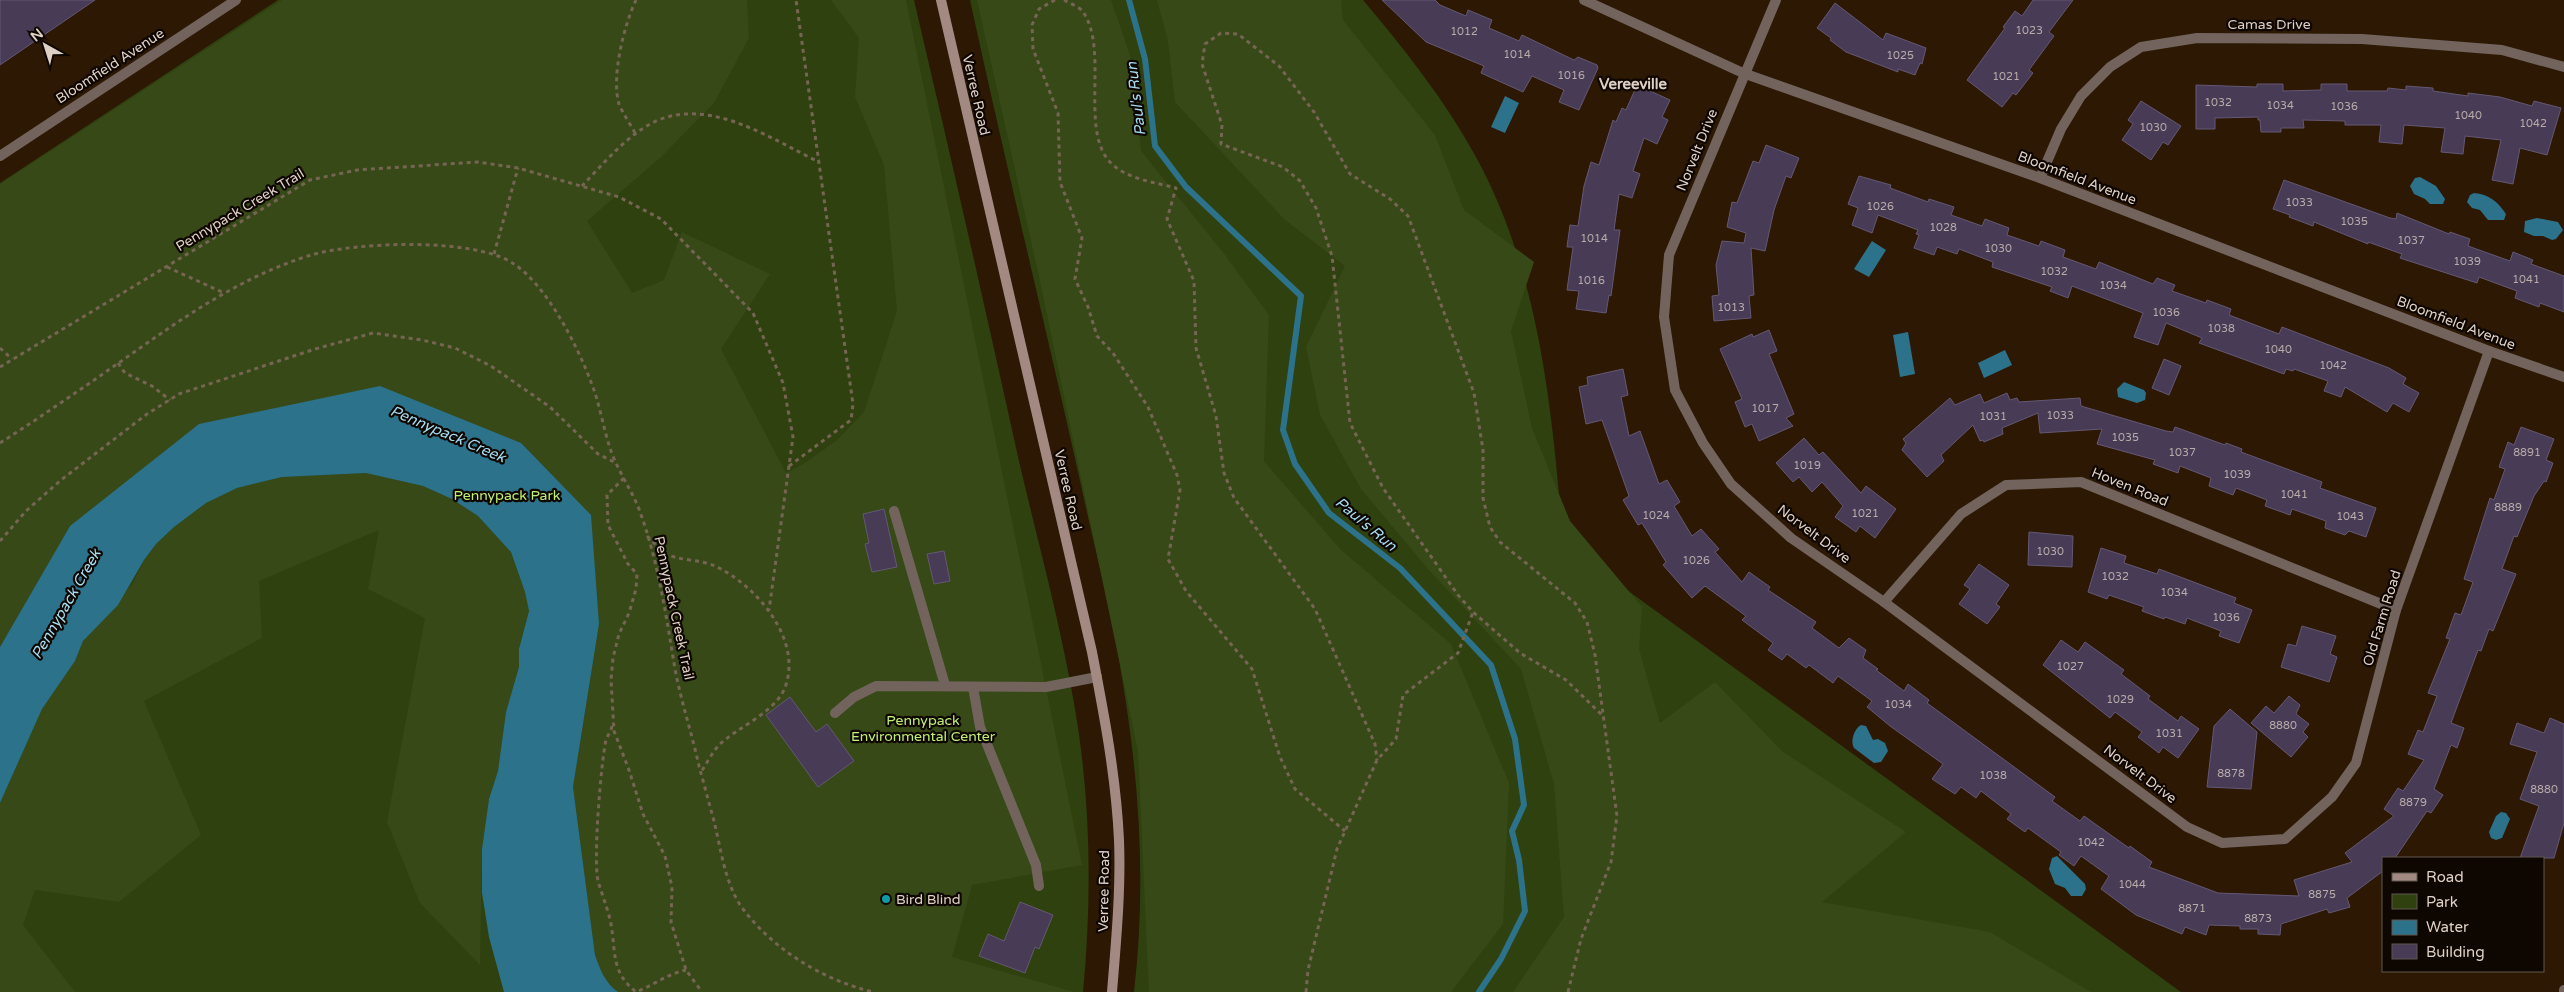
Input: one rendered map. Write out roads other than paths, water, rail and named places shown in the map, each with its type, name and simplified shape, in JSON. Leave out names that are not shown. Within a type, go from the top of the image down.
[{"type":"main road","name":"Verree Road","points":[[941,0],[1097,677],[1111,750],[1119,841],[1117,933],[1112,992]]},
{"type":"street","name":"Bloomfield Avenue","points":[[0,156],[236,0]]},
{"type":"street","name":"Bloomfield Avenue","points":[[1584,0],[1743,73],[2040,178],[2489,351],[2564,377]]},
{"type":"street","name":"Norvelt Drive","points":[[1776,0],[1743,73],[1669,255],[1664,317],[1675,390],[1703,443],[1731,484],[1791,538],[1884,602],[2187,826],[2222,843],[2249,842]]},
{"type":"street","name":"Camas Drive","points":[[2040,178],[2061,129],[2081,96],[2110,68],[2141,48],[2197,38],[2362,39],[2502,50],[2564,67]]},
{"type":"street","name":"Old Farm Road","points":[[2249,842],[2285,839],[2332,797],[2356,763],[2396,610],[2489,351]]},
{"type":"street","name":"Hoven Road","points":[[1884,602],[1961,514],[2006,485],[2081,482],[2396,610]]},
{"type":"street","points":[[894,511],[945,685]]},
{"type":"street","points":[[835,713],[854,697],[876,686],[1046,687],[1097,677]]},
{"type":"street","points":[[974,687],[980,727],[1036,865],[1039,886]]},
{"type":"water","points":[[1505,96],[1519,103],[1505,133],[1491,127]]},
{"type":"water","points":[[2420,177],[2436,186],[2445,199],[2443,204],[2430,204],[2425,199],[2414,194],[2410,186],[2415,178]]},
{"type":"water","points":[[2474,193],[2489,197],[2496,202],[2506,214],[2504,220],[2488,220],[2480,210],[2472,208],[2467,202],[2470,195]]},
{"type":"water","points":[[2537,218],[2558,222],[2563,230],[2556,239],[2552,240],[2524,232],[2525,221]]},
{"type":"water","points":[[1872,241],[1886,250],[1869,277],[1854,269]]},
{"type":"water","points":[[1908,332],[1915,374],[1900,377],[1893,335]]},
{"type":"water","points":[[2005,350],[2012,365],[1984,378],[1978,363]]},
{"type":"water","points":[[2124,382],[2144,390],[2146,393],[2145,400],[2137,403],[2118,397],[2117,389]]},
{"type":"water","name":"Pennypack Creek","points":[[380,386],[521,443],[591,515],[599,624],[573,787],[595,955],[606,980],[618,992],[504,992],[489,937],[482,893],[482,849],[489,799],[498,771],[506,712],[519,667],[519,649],[529,611],[525,592],[511,552],[478,516],[452,499],[423,486],[366,473],[282,477],[237,488],[206,503],[174,527],[156,544],[144,560],[118,605],[83,641],[75,661],[42,709],[0,803],[0,647],[70,526],[199,424]]},
{"type":"water","points":[[1861,725],[1866,726],[1873,740],[1878,739],[1885,743],[1888,751],[1881,762],[1874,763],[1854,748],[1852,742],[1853,735]]},
{"type":"water","points":[[2501,812],[2506,813],[2510,819],[2502,838],[2496,840],[2491,838],[2489,832],[2496,816]]},
{"type":"water","points":[[2057,856],[2085,884],[2086,889],[2082,896],[2071,896],[2065,888],[2055,884],[2049,869],[2052,858]]},
{"type":"waterway","name":"Paul's Run","points":[[1129,0],[1145,59],[1155,146],[1186,187],[1301,296],[1283,430],[1295,464],[1329,513],[1400,568],[1491,665],[1515,739],[1524,805],[1512,831],[1519,860],[1525,911],[1501,959],[1479,992]]},
{"type":"place","name":"Bird Blind","points":[[886,899]]},
{"type":"district","name":"Vereeville","points":[[1633,84]]},
{"type":"park label","name":"Pennypack Park","points":[[507,495]]},
{"type":"park label","name":"Pennypack Environmental Center","points":[[923,728]]}]
